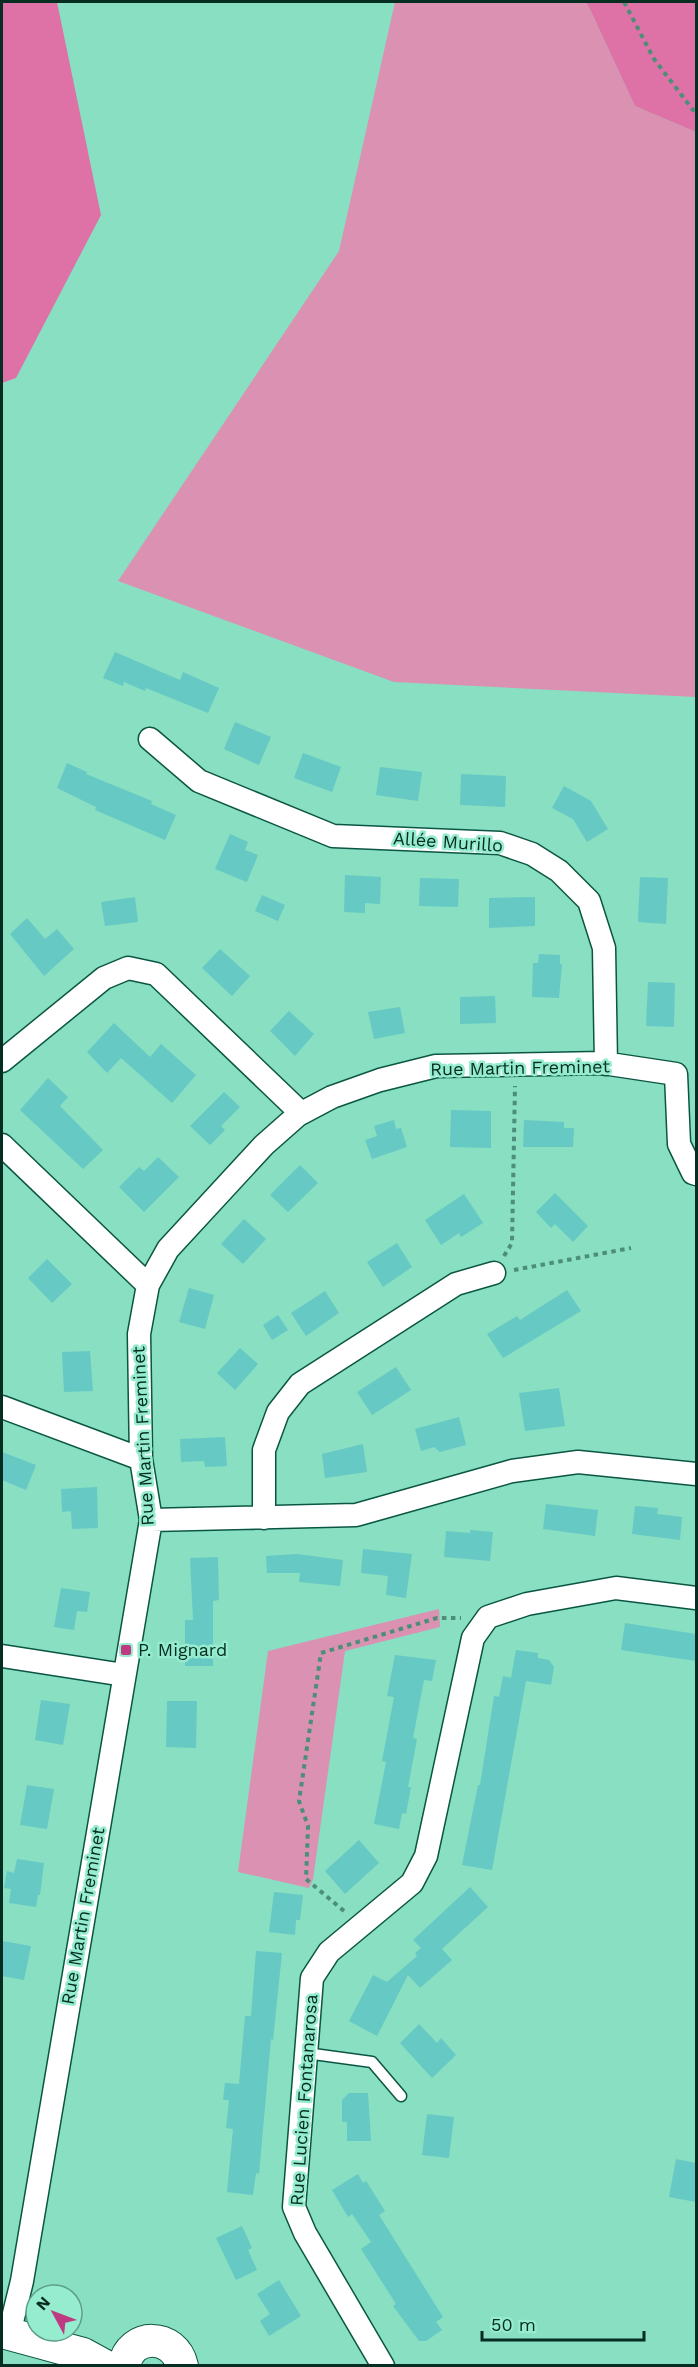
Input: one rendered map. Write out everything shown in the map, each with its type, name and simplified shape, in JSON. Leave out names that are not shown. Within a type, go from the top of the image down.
[{"type":"street","name":"Allée Murillo","points":[[150,739],[199,781],[333,836],[500,843],[532,854],[560,871],[589,901],[604,948],[606,1064]]},
{"type":"street","points":[[2,1061],[104,978],[128,968],[156,974],[301,1113]]},
{"type":"street","name":"Rue Martin Freminet","points":[[5,2333],[22,2281],[151,1520],[141,1459],[138,1334],[148,1285],[168,1249],[264,1145],[301,1113],[332,1097],[380,1080],[436,1066],[606,1064],[676,1074],[679,1144],[693,1173],[696,1174]]},
{"type":"street","points":[[2,1145],[148,1285]]},
{"type":"street","points":[[264,1518],[264,1450],[278,1412],[300,1384],[456,1284],[494,1273]]},
{"type":"street","points":[[2,1407],[141,1459]]},
{"type":"street","points":[[151,1520],[356,1515],[512,1471],[578,1462],[696,1474]]},
{"type":"street","points":[[488,1617],[527,1604],[616,1588],[696,1598]]},
{"type":"street","name":"Rue Lucien Fontanarosa","points":[[383,2366],[305,2233],[294,2207],[312,1978],[329,1952],[412,1883],[426,1856],[473,1638],[488,1617]]},
{"type":"street","points":[[2,1656],[124,1675]]},
{"type":"street","points":[[5,2333],[94,2360],[129,2356],[142,2342],[162,2341],[178,2353],[185,2364]]},
{"type":"lane","points":[[306,2053],[372,2062],[401,2096]]},
{"type":"path","points":[[624,2],[654,59],[696,111]]},
{"type":"path","points":[[494,1273],[512,1243],[515,1064]]},
{"type":"path","points":[[494,1273],[540,1267],[631,1248]]},
{"type":"path","points":[[361,1925],[306,1879],[308,1826],[299,1801],[321,1653],[437,1618],[488,1617]]},
{"type":"shaded area","points":[[2,2],[57,2],[101,215],[16,378],[2,383]]},
{"type":"shaded area","points":[[395,2],[584,2],[588,5],[635,106],[696,132],[696,697],[394,682],[118,581],[339,251]]},
{"type":"shaded area","points":[[584,2],[696,2],[696,132],[635,106],[588,5]]},
{"type":"shaded area","points":[[439,1609],[440,1627],[345,1651],[313,1879],[309,1888],[238,1872],[268,1651]]},
{"type":"building","points":[[115,652],[180,680],[183,672],[219,688],[208,713],[146,688],[145,691],[124,682],[123,686],[103,678]]},
{"type":"building","points":[[235,722],[271,737],[259,765],[224,749]]},
{"type":"building","points":[[303,753],[341,767],[332,792],[294,778]]},
{"type":"building","points":[[67,763],[87,772],[86,774],[152,801],[151,804],[176,815],[165,840],[95,810],[96,807],[57,788]]},
{"type":"building","points":[[380,767],[422,772],[418,801],[376,795]]},
{"type":"building","points":[[461,774],[506,776],[505,807],[460,805]]},
{"type":"building","points":[[564,786],[591,801],[608,829],[587,842],[573,819],[552,808]]},
{"type":"building","points":[[230,834],[248,842],[245,850],[258,855],[247,882],[215,869]]},
{"type":"building","points":[[345,875],[381,877],[380,904],[365,903],[365,913],[344,912]]},
{"type":"building","points":[[640,877],[668,878],[666,924],[638,922]]},
{"type":"building","points":[[420,878],[459,879],[458,907],[419,906]]},
{"type":"building","points":[[262,895],[285,905],[278,921],[255,911]]},
{"type":"building","points":[[135,897],[138,922],[105,926],[101,902]]},
{"type":"building","points":[[535,897],[535,926],[489,928],[489,898]]},
{"type":"building","points":[[27,918],[45,939],[57,929],[74,949],[44,976],[10,934]]},
{"type":"building","points":[[220,949],[250,976],[232,996],[202,968]]},
{"type":"building","points":[[539,954],[560,955],[560,964],[562,964],[559,998],[532,997],[533,963],[538,963]]},
{"type":"building","points":[[648,982],[675,983],[674,1027],[646,1026]]},
{"type":"building","points":[[495,996],[496,1023],[460,1024],[460,997]]},
{"type":"building","points":[[400,1007],[405,1033],[374,1039],[368,1012]]},
{"type":"building","points":[[289,1011],[314,1034],[295,1056],[270,1031]]},
{"type":"building","points":[[114,1023],[150,1057],[161,1044],[196,1075],[172,1103],[121,1058],[107,1073],[87,1052]]},
{"type":"building","points":[[48,1078],[68,1097],[60,1106],[103,1150],[83,1169],[20,1110]]},
{"type":"building","points":[[224,1092],[240,1107],[221,1126],[225,1130],[210,1145],[190,1126]]},
{"type":"building","points":[[451,1110],[491,1111],[491,1148],[450,1147]]},
{"type":"building","points":[[394,1120],[396,1129],[401,1128],[407,1147],[372,1159],[365,1140],[377,1136],[374,1126]]},
{"type":"building","points":[[524,1120],[564,1122],[564,1128],[574,1128],[573,1147],[523,1147]]},
{"type":"building","points":[[158,1157],[179,1177],[144,1212],[119,1187],[139,1167],[144,1171]]},
{"type":"building","points":[[300,1165],[318,1183],[288,1212],[270,1195]]},
{"type":"building","points":[[555,1193],[588,1226],[573,1242],[555,1224],[551,1228],[536,1212]]},
{"type":"building","points":[[464,1194],[483,1223],[461,1237],[459,1233],[441,1245],[425,1220]]},
{"type":"building","points":[[244,1219],[266,1239],[243,1264],[221,1244]]},
{"type":"building","points":[[397,1243],[412,1267],[383,1287],[367,1262]]},
{"type":"building","points":[[47,1259],[72,1284],[52,1303],[28,1278]]},
{"type":"building","points":[[189,1288],[214,1295],[205,1329],[179,1322]]},
{"type":"building","points":[[567,1290],[581,1311],[503,1358],[487,1334],[517,1316],[520,1320]]},
{"type":"building","points":[[325,1291],[339,1313],[306,1336],[291,1313]]},
{"type":"building","points":[[278,1315],[288,1330],[272,1340],[263,1325]]},
{"type":"building","points":[[240,1348],[258,1364],[235,1390],[217,1373]]},
{"type":"building","points":[[90,1351],[93,1391],[64,1392],[62,1352]]},
{"type":"building","points":[[396,1367],[411,1390],[372,1415],[357,1392]]},
{"type":"building","points":[[559,1388],[565,1426],[525,1431],[519,1393]]},
{"type":"building","points":[[459,1417],[466,1445],[440,1452],[434,1447],[421,1451],[415,1429]]},
{"type":"building","points":[[225,1437],[227,1466],[205,1467],[204,1461],[181,1462],[180,1439]]},
{"type":"building","points":[[363,1444],[367,1472],[325,1478],[322,1454]]},
{"type":"building","points":[[2,1452],[36,1465],[26,1490],[2,1480]]},
{"type":"building","points":[[97,1487],[98,1528],[72,1529],[71,1511],[62,1512],[61,1489]]},
{"type":"building","points":[[546,1504],[598,1510],[595,1536],[543,1529]]},
{"type":"building","points":[[635,1506],[658,1508],[657,1514],[682,1517],[680,1540],[632,1534]]},
{"type":"building","points":[[470,1530],[493,1532],[490,1561],[444,1557],[446,1531],[470,1533]]},
{"type":"building","points":[[363,1549],[412,1554],[406,1598],[386,1595],[388,1576],[361,1573]]},
{"type":"building","points":[[297,1554],[343,1560],[340,1586],[299,1582],[300,1573],[267,1573],[266,1556]]},
{"type":"building","points":[[218,1557],[219,1600],[213,1601],[213,1666],[185,1666],[185,1620],[193,1620],[190,1558]]},
{"type":"building","points":[[61,1588],[90,1592],[87,1612],[77,1611],[74,1630],[54,1627]]},
{"type":"building","points":[[625,1623],[696,1634],[696,1661],[621,1650]]},
{"type":"building","points":[[516,1650],[538,1653],[538,1658],[549,1660],[554,1667],[551,1685],[520,1680],[526,1681],[492,1870],[462,1865],[478,1785],[480,1785],[494,1696],[499,1697],[503,1676],[511,1678]]},
{"type":"building","points":[[395,1655],[436,1660],[432,1681],[424,1680],[413,1738],[417,1739],[408,1787],[411,1787],[406,1814],[402,1813],[399,1829],[374,1824],[386,1762],[382,1761],[394,1697],[387,1696]]},
{"type":"building","points":[[41,1700],[70,1704],[63,1745],[35,1740]]},
{"type":"building","points":[[167,1701],[197,1701],[196,1748],[166,1747]]},
{"type":"building","points":[[27,1785],[54,1789],[47,1829],[20,1825]]},
{"type":"building","points":[[359,1840],[379,1863],[345,1894],[325,1871]]},
{"type":"building","points":[[17,1859],[44,1863],[36,1907],[9,1903],[11,1889],[4,1888],[7,1871],[14,1873]]},
{"type":"building","points":[[470,1887],[488,1907],[442,1949],[452,1960],[420,1988],[408,1975],[377,2036],[349,2021],[373,1975],[387,1982],[417,1956],[415,1953],[421,1948],[413,1940]]},
{"type":"building","points":[[274,1892],[303,1895],[300,1920],[296,1920],[295,1935],[269,1932]]},
{"type":"building","points":[[2,1941],[31,1946],[24,1980],[2,1976]]},
{"type":"building","points":[[256,1951],[282,1953],[273,2040],[271,2039],[259,2174],[256,2173],[253,2195],[227,2192],[233,2129],[226,2128],[229,2100],[223,2100],[225,2083],[239,2084],[245,2016],[251,2016]]},
{"type":"building","points":[[419,2024],[437,2043],[441,2038],[456,2055],[432,2078],[400,2043]]},
{"type":"building","points":[[349,2093],[368,2093],[371,2141],[347,2141],[347,2122],[342,2122],[342,2100]]},
{"type":"building","points":[[427,2114],[454,2117],[449,2158],[422,2155]]},
{"type":"building","points":[[676,2159],[696,2163],[696,2202],[669,2197]]},
{"type":"building","points":[[358,2174],[363,2183],[366,2181],[385,2211],[379,2215],[443,2317],[436,2322],[442,2330],[426,2341],[419,2341],[393,2306],[396,2304],[361,2249],[371,2242],[352,2214],[348,2217],[332,2190]]},
{"type":"building","points":[[242,2226],[252,2248],[248,2250],[257,2270],[236,2280],[216,2238]]},
{"type":"building","points":[[279,2280],[301,2316],[269,2336],[260,2321],[270,2314],[257,2294]]},
{"type":"place","name":"P. Mignard","points":[[126,1650]]}]
